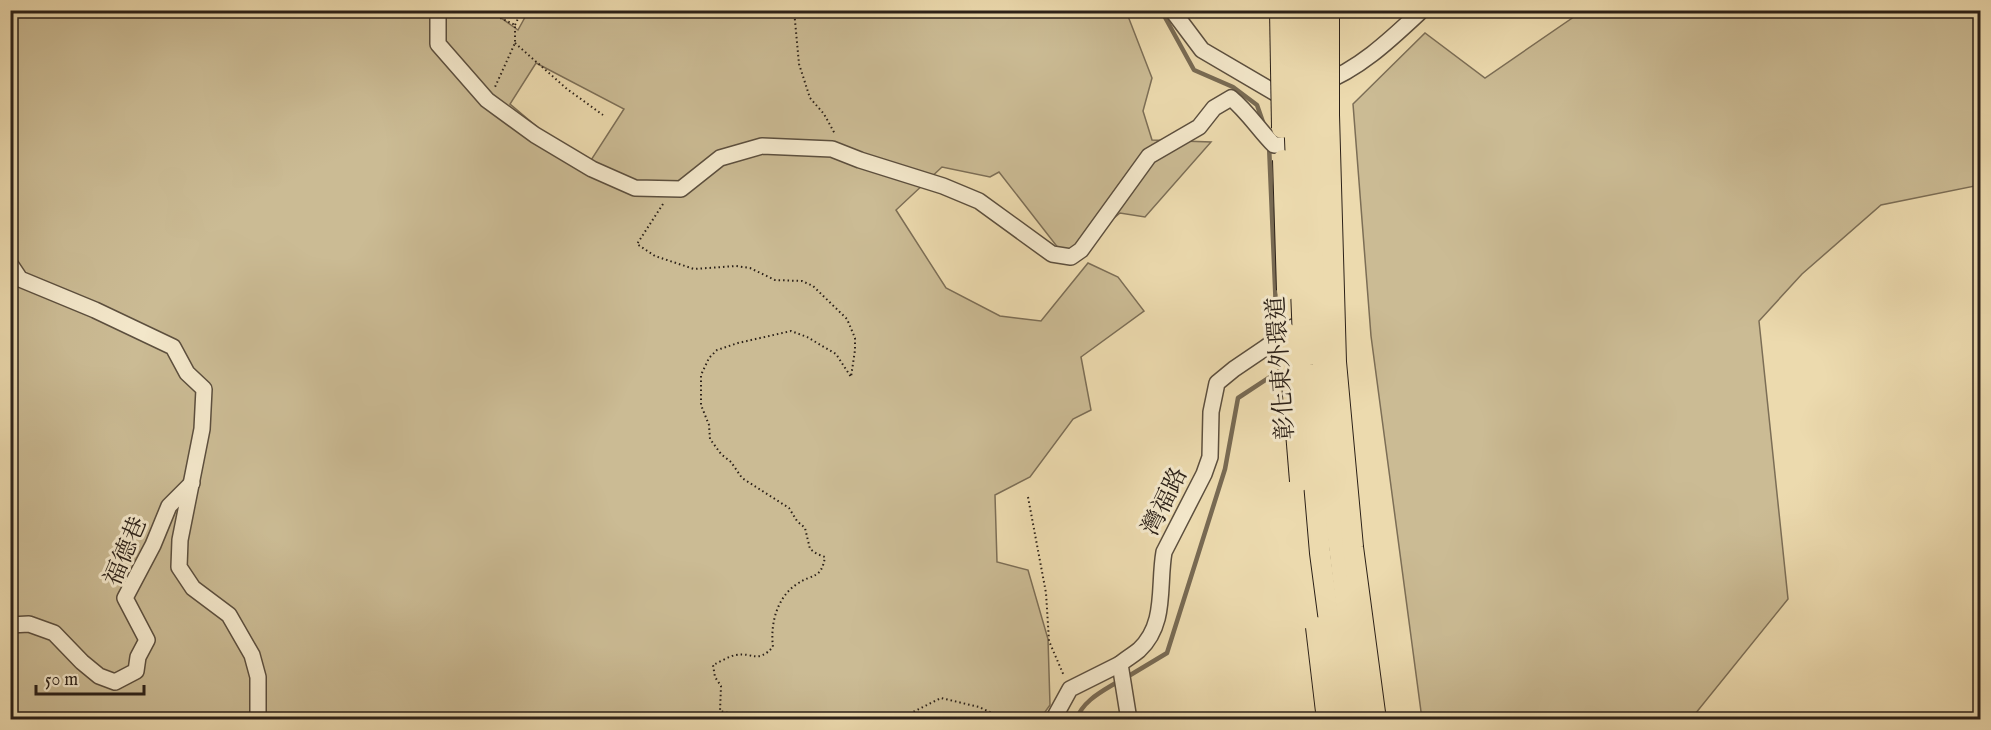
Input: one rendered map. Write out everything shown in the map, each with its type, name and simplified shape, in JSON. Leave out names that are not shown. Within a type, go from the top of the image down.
[{"type":"main road","points":[[1280,10],[1290,366],[1307,555],[1327,720]]},
{"type":"main road","name":"彰化東外環道","points":[[1294,10],[1294,114],[1304,365],[1320,553],[1342,720]]},
{"type":"main road","name":"彰化東外環道","points":[[1314,10],[1313,117],[1323,364],[1332,488],[1360,720]]},
{"type":"main road","points":[[1329,10],[1329,136],[1336,362],[1353,547],[1376,720]]},
{"type":"street","points":[[438,10],[438,44],[487,100],[535,135],[614,180],[635,188],[681,189],[720,158],[762,146],[832,149],[943,186],[979,201],[1052,254],[1071,256],[1081,250],[1149,156],[1200,127],[1214,108],[1231,98],[1246,110],[1257,128],[1274,145],[1289,146]]},
{"type":"street","points":[[1172,10],[1202,50],[1284,98],[1341,76],[1390,40],[1422,10]]},
{"type":"street","name":"灣福路","points":[[1265,348],[1293,320],[1295,309],[1289,146],[1284,98]]},
{"type":"street","name":"灣福路","points":[[1070,689],[1120,664],[1140,649],[1154,629],[1161,606],[1164,552],[1204,474],[1210,457],[1211,412],[1217,383],[1294,326],[1304,313],[1309,284],[1304,139],[1284,98]]},
{"type":"street","points":[[10,264],[20,279],[95,310],[173,347],[187,373],[204,389],[202,429],[180,540],[179,567],[193,588],[229,615],[252,655],[258,677],[258,720]]},
{"type":"street","name":"福德巷","points":[[10,625],[29,624],[54,633],[99,676],[116,682],[135,671],[138,657],[147,640],[125,598],[153,544],[169,506],[192,483]]},
{"type":"street","points":[[1120,664],[1130,720]]},
{"type":"street","points":[[1053,720],[1070,689]]},
{"type":"path","points":[[484,10],[515,25]]},
{"type":"path","points":[[487,100],[499,80],[515,43],[515,25],[522,10]]},
{"type":"path","points":[[794,10],[799,64],[810,98],[824,114],[835,134],[832,149]]},
{"type":"path","points":[[515,43],[567,88],[603,115]]},
{"type":"path","points":[[670,187],[659,212],[637,244],[644,250],[694,269],[736,266],[750,268],[775,280],[802,281],[813,286],[834,305],[847,320],[855,338],[850,377],[836,354],[807,337],[790,331],[717,350],[709,358],[701,375],[701,405],[709,424],[710,439],[742,478],[789,508],[797,521],[805,528],[810,549],[825,557],[824,567],[817,576],[799,582],[790,589],[781,602],[774,617],[771,634],[773,647],[766,655],[752,657],[738,654],[713,665],[715,677],[721,686],[720,711],[760,720]]},
{"type":"path","points":[[1028,497],[1046,593],[1049,641],[1070,689]]},
{"type":"path","points":[[848,720],[867,713],[887,717],[911,713],[941,698],[979,707],[1007,720]]},
{"type":"shaded area","points":[[490,10],[518,30],[529,10],[1126,11],[1152,78],[1143,111],[1152,140],[1211,142],[1145,217],[1120,213],[1066,258],[999,172],[990,177],[942,167],[896,210],[946,288],[1000,316],[1041,321],[1088,263],[1118,277],[1144,311],[1081,357],[1091,410],[1073,419],[1030,477],[995,495],[997,562],[1028,570],[1048,639],[1050,705],[1040,719],[11,719],[10,11]],"holes":[[[536,63],[624,109],[586,168],[510,104]]]},
{"type":"shaded area","points":[[1584,10],[1980,11],[1980,185],[1881,205],[1802,274],[1759,321],[1788,599],[1691,719],[1422,719],[1371,336],[1353,104],[1425,33],[1485,78]]},
{"type":"waterway","points":[[1161,10],[1194,70],[1233,87],[1257,105],[1264,125]]},
{"type":"waterway","points":[[1269,145],[1277,334]]},
{"type":"waterway","points":[[1127,677],[1167,653],[1225,469],[1238,398],[1282,369],[1278,343]]},
{"type":"waterway","points":[[1076,720],[1088,702],[1119,681]]}]
